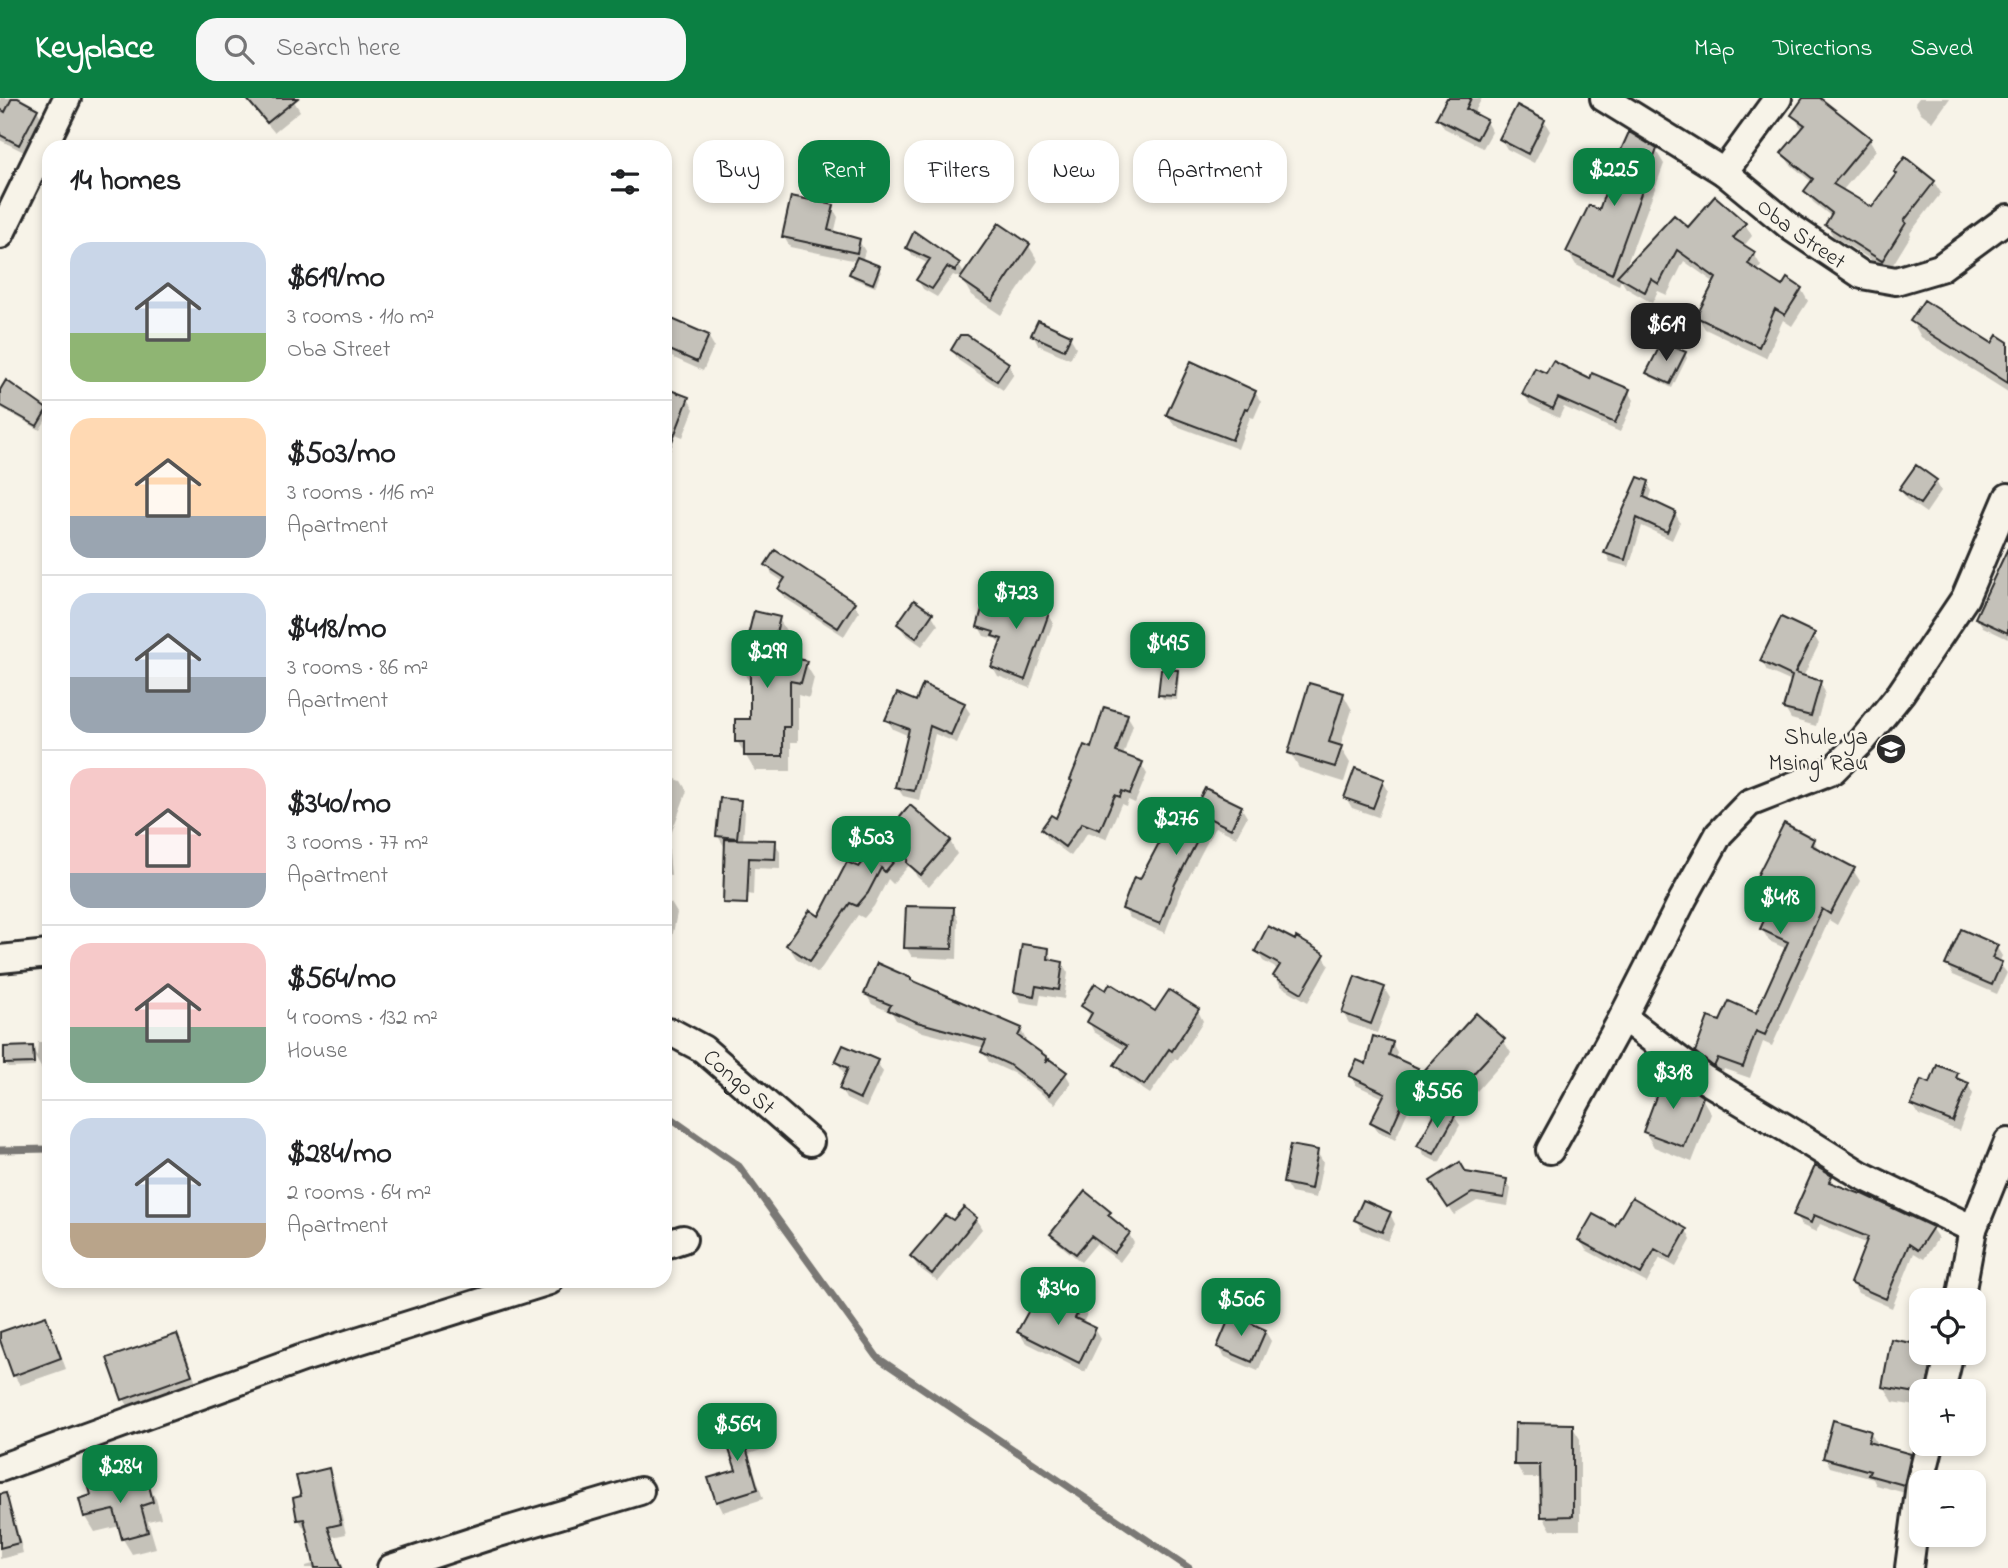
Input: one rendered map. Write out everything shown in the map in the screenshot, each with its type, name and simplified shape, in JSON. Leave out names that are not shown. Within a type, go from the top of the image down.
[{"type":"street","points":[[46,140],[67,98]]},
{"type":"street","name":"Oba Street","points":[[1604,98],[1724,172],[1793,228],[1862,275],[1896,281],[1940,268],[2008,218]]},
{"type":"street","points":[[1724,172],[1777,98]]},
{"type":"street","points":[[0,235],[42,149]]},
{"type":"street","points":[[1550,1150],[1719,834],[1749,803],[1833,770],[1863,740],[1901,693],[1965,598],[2008,498]]},
{"type":"street","points":[[0,959],[42,955]]},
{"type":"street","points":[[1623,1017],[1704,1079],[1861,1175],[1973,1229]]},
{"type":"street","name":"Congo St","points":[[672,1033],[703,1049],[810,1142]]},
{"type":"street","points":[[1962,1288],[1973,1229],[2008,1142]]},
{"type":"street","points":[[0,1468],[303,1358],[527,1288]]},
{"type":"street","points":[[1909,1568],[1920,1484],[1927,1456]]},
{"type":"street","points":[[391,1568],[640,1491]]},
{"type":"building","points":[[12,98],[18,98],[38,109],[19,145],[0,135],[0,109],[5,112]]},
{"type":"building","points":[[246,98],[298,98],[267,123]]},
{"type":"building","points":[[1447,98],[1471,98],[1466,109],[1487,120],[1477,139],[1436,118]]},
{"type":"building","points":[[1803,98],[1820,98],[1871,138],[1833,184],[1872,207],[1897,174],[1894,172],[1905,157],[1935,181],[1904,221],[1906,223],[1882,261],[1825,225],[1832,213],[1804,191],[1813,179],[1781,153],[1805,125],[1791,115]]},
{"type":"building","points":[[1517,105],[1545,120],[1528,154],[1499,139]]},
{"type":"building","points":[[1629,132],[1657,149],[1612,274],[1566,252],[1589,205],[1599,210]]},
{"type":"building","points":[[791,196],[798,197],[798,203],[834,205],[828,230],[860,239],[857,253],[782,237]]},
{"type":"building","points":[[1715,196],[1746,223],[1733,238],[1755,252],[1748,264],[1782,286],[1787,278],[1802,288],[1785,315],[1775,309],[1759,347],[1696,317],[1716,278],[1677,250],[1659,284],[1651,279],[1645,292],[1617,276],[1674,215],[1688,227]]},
{"type":"building","points":[[999,223],[1030,244],[992,301],[960,279]]},
{"type":"building","points":[[914,231],[960,263],[955,271],[947,267],[932,289],[916,280],[930,259],[906,248]]},
{"type":"building","points":[[857,257],[880,266],[873,284],[849,274]]},
{"type":"building","points":[[1924,300],[1992,343],[1997,335],[2008,342],[2008,383],[1910,321]]},
{"type":"building","points":[[672,319],[709,335],[697,362],[672,351]]},
{"type":"building","points":[[1038,320],[1071,335],[1064,350],[1031,335]]},
{"type":"building","points":[[960,335],[967,335],[1009,363],[997,381],[951,350]]},
{"type":"building","points":[[1662,342],[1686,352],[1670,384],[1646,373]]},
{"type":"building","points":[[1191,361],[1256,391],[1248,409],[1245,408],[1232,440],[1166,415]]},
{"type":"building","points":[[1553,361],[1590,379],[1592,373],[1630,389],[1615,423],[1558,398],[1553,409],[1522,394],[1535,368],[1546,373]]},
{"type":"building","points":[[6,380],[42,405],[42,418],[37,426],[0,405],[0,390]]},
{"type":"building","points":[[672,391],[689,397],[672,441]]},
{"type":"building","points":[[1916,465],[1937,480],[1920,504],[1899,489]]},
{"type":"building","points":[[1638,477],[1649,481],[1644,497],[1676,512],[1667,532],[1637,518],[1625,560],[1604,553]]},
{"type":"building","points":[[2008,548],[2008,633],[1975,618]]},
{"type":"building","points":[[775,550],[855,602],[838,628],[778,589],[785,578],[765,565]]},
{"type":"building","points":[[1024,583],[1046,590],[1038,609],[1049,613],[1025,680],[991,667],[1002,639],[992,636],[994,632],[977,627],[983,605],[1001,610],[1004,602],[1016,606]]},
{"type":"building","points":[[914,600],[933,613],[916,638],[897,624]]},
{"type":"building","points":[[754,611],[780,617],[771,653],[807,661],[801,683],[790,681],[790,727],[783,727],[783,756],[744,756],[744,742],[735,742],[735,719],[750,719],[750,671],[740,668]]},
{"type":"building","points":[[1781,617],[1815,633],[1795,673],[1821,681],[1811,716],[1783,709],[1792,676],[1760,661]]},
{"type":"building","points":[[1161,669],[1178,670],[1175,696],[1158,695]]},
{"type":"building","points":[[1309,683],[1344,693],[1329,742],[1342,746],[1335,767],[1288,753]]},
{"type":"building","points":[[923,684],[965,703],[951,735],[930,726],[914,791],[895,787],[909,729],[885,720],[897,693],[916,701]]},
{"type":"building","points":[[1104,707],[1128,714],[1116,752],[1143,762],[1130,794],[1122,791],[1120,797],[1115,795],[1100,830],[1082,823],[1065,847],[1041,829],[1051,815],[1056,818],[1084,745],[1091,748]]},
{"type":"building","points":[[1355,768],[1384,779],[1373,808],[1344,798]]},
{"type":"building","points":[[1205,788],[1242,806],[1231,829],[1209,818],[1175,884],[1160,924],[1122,909],[1134,877],[1140,879],[1161,839],[1166,841],[1177,821],[1186,825]]},
{"type":"building","points":[[720,798],[741,800],[737,838],[716,836]]},
{"type":"building","points":[[910,805],[951,840],[921,875],[907,863],[908,845],[885,872],[881,868],[868,893],[857,906],[850,903],[810,961],[786,945],[810,910],[819,916],[847,862],[859,867]]},
{"type":"building","points":[[1784,823],[1814,839],[1811,845],[1855,868],[1830,914],[1822,909],[1765,1035],[1756,1031],[1743,1067],[1718,1058],[1714,1067],[1695,1052],[1708,1017],[1720,1021],[1729,1001],[1756,1013],[1788,942],[1760,929],[1778,890],[1756,878]]},
{"type":"building","points":[[725,839],[776,840],[775,859],[749,858],[747,904],[723,903]]},
{"type":"building","points":[[906,906],[954,907],[952,949],[904,948]]},
{"type":"building","points":[[1268,926],[1295,940],[1296,937],[1325,954],[1302,993],[1273,976],[1280,965],[1255,951]]},
{"type":"building","points":[[1961,929],[1998,945],[1992,958],[2002,962],[1992,985],[1945,965]]},
{"type":"building","points":[[1022,944],[1049,948],[1048,959],[1063,962],[1059,990],[1036,986],[1034,996],[1014,992]]},
{"type":"building","points":[[877,963],[1022,1028],[1018,1036],[1047,1057],[1046,1063],[1049,1059],[1067,1072],[1049,1095],[1008,1064],[981,1052],[986,1041],[917,1022],[888,1010],[891,1005],[864,994]]},
{"type":"building","points":[[1355,976],[1385,987],[1371,1024],[1342,1013]]},
{"type":"building","points":[[1095,983],[1106,990],[1110,983],[1155,1011],[1169,990],[1199,1009],[1172,1051],[1169,1049],[1144,1085],[1114,1065],[1127,1046],[1087,1022],[1092,1013],[1081,1006]]},
{"type":"building","points":[[1476,1013],[1505,1039],[1450,1099],[1413,1083]]},
{"type":"building","points":[[1373,1036],[1393,1042],[1389,1055],[1418,1068],[1390,1132],[1370,1122],[1385,1093],[1349,1076],[1357,1060],[1366,1064]]},
{"type":"building","points":[[843,1045],[878,1060],[860,1099],[839,1089],[848,1068],[835,1062]]},
{"type":"building","points":[[33,1046],[34,1063],[4,1064],[4,1047]]},
{"type":"building","points":[[1937,1065],[1958,1073],[1956,1078],[1969,1083],[1953,1122],[1911,1105],[1921,1080],[1930,1083]]},
{"type":"building","points":[[1665,1072],[1703,1097],[1684,1147],[1643,1132]]},
{"type":"building","points":[[1439,1106],[1456,1114],[1434,1154],[1417,1146]]},
{"type":"building","points":[[1290,1145],[1318,1150],[1311,1189],[1283,1183]]},
{"type":"building","points":[[1460,1162],[1466,1172],[1507,1179],[1504,1198],[1472,1193],[1448,1208],[1430,1181]]},
{"type":"building","points":[[1815,1166],[1832,1176],[1829,1182],[1861,1193],[1933,1227],[1918,1250],[1909,1244],[1886,1299],[1850,1283],[1868,1237],[1814,1215],[1811,1223],[1793,1215]]},
{"type":"building","points":[[1085,1191],[1111,1212],[1108,1215],[1130,1233],[1114,1253],[1091,1236],[1076,1254],[1050,1234]]},
{"type":"building","points":[[1632,1197],[1687,1229],[1671,1258],[1655,1249],[1641,1274],[1578,1240],[1593,1214],[1615,1226]]},
{"type":"building","points":[[1363,1200],[1391,1212],[1382,1232],[1354,1220]]},
{"type":"building","points":[[964,1207],[977,1218],[932,1274],[910,1256],[945,1215],[953,1220]]},
{"type":"building","points":[[1062,1292],[1083,1303],[1075,1318],[1096,1328],[1079,1363],[1017,1332],[1035,1299],[1054,1308]]},
{"type":"building","points":[[1231,1314],[1266,1330],[1252,1362],[1217,1347]]},
{"type":"building","points":[[46,1316],[61,1358],[13,1376],[0,1340],[0,1332]]},
{"type":"building","points":[[177,1334],[192,1375],[122,1400],[107,1358]]},
{"type":"building","points":[[1891,1339],[1909,1342],[1909,1365],[1931,1365],[1929,1379],[1909,1379],[1909,1392],[1882,1387]]},
{"type":"building","points":[[753,1418],[760,1439],[745,1444],[758,1489],[716,1502],[708,1478],[736,1470],[722,1429]]},
{"type":"building","points":[[1833,1420],[1871,1431],[1868,1442],[1911,1456],[1904,1485],[1868,1475],[1870,1471],[1823,1458]]},
{"type":"building","points":[[1515,1423],[1573,1424],[1573,1516],[1541,1517],[1540,1465],[1514,1465]]},
{"type":"building","points":[[329,1468],[341,1524],[328,1527],[342,1568],[315,1568],[304,1519],[297,1520],[293,1498],[301,1496],[296,1476]]},
{"type":"building","points":[[109,1479],[112,1491],[148,1481],[153,1502],[141,1506],[148,1532],[122,1539],[114,1510],[84,1517],[79,1499],[91,1495],[88,1484]]},
{"type":"building","points":[[6,1493],[19,1543],[0,1548],[0,1494]]},
{"type":"waterway","points":[[672,1119],[739,1166],[878,1358],[1189,1568]]},
{"type":"waterway","points":[[0,1150],[42,1149]]},
{"type":"place","name":"Shule ya Msingi Rau","points":[[1891,749]]}]
